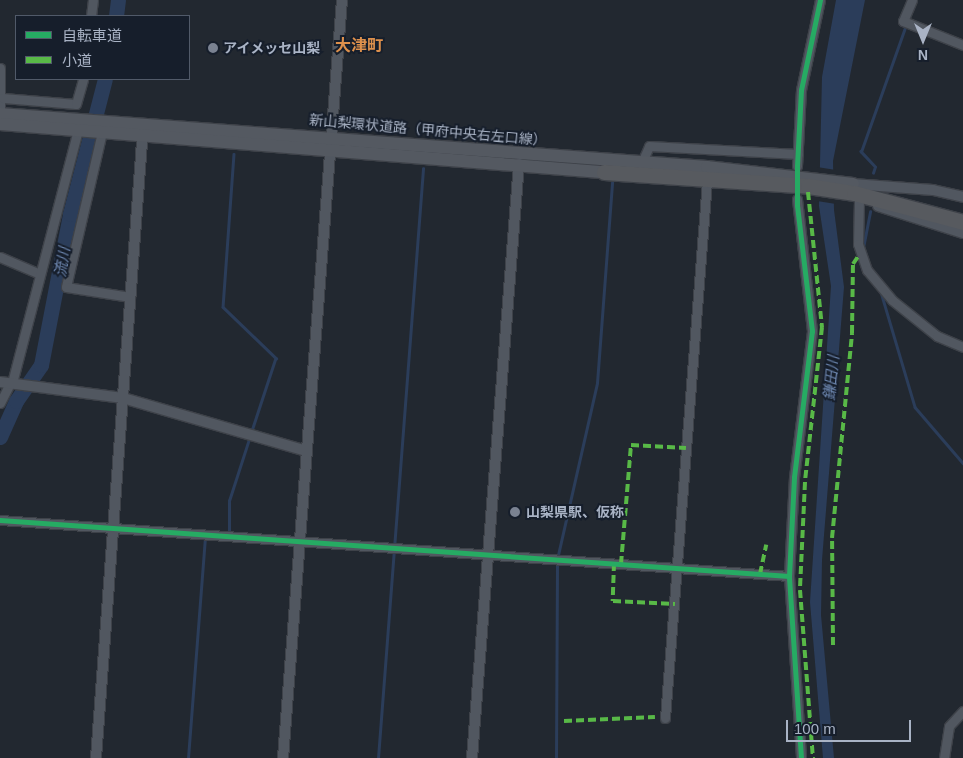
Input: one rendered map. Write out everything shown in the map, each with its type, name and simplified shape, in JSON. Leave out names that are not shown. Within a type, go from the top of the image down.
[{"type":"highway","points":[[604,172],[806,188],[854,194],[963,214]]},
{"type":"highway","points":[[854,194],[963,222]]},
{"type":"main road","name":"新山梨環状道路（甲府中央右左口線）","points":[[0,114],[100,128],[331,137],[642,162],[806,188]]},
{"type":"main road","name":"新山梨環状道路（甲府中央右左口線）","points":[[0,124],[81,125]]},
{"type":"main road","name":"新山梨環状道路（甲府中央右左口線）","points":[[143,129],[330,151],[519,164],[806,188]]},
{"type":"street","points":[[91,15],[93,0]]},
{"type":"street","points":[[283,758],[342,0]]},
{"type":"street","points":[[797,166],[800,90],[820,0]]},
{"type":"street","points":[[912,0],[906,22],[963,45]]},
{"type":"street","points":[[0,68],[3,98],[0,114]]},
{"type":"street","points":[[3,98],[76,104],[83,80]]},
{"type":"street","points":[[0,403],[9,383],[81,125]]},
{"type":"street","points":[[100,128],[66,287],[130,297]]},
{"type":"street","points":[[96,758],[143,129]]},
{"type":"street","points":[[642,162],[649,146],[798,154]]},
{"type":"street","points":[[472,758],[519,164]]},
{"type":"street","points":[[665,718],[707,181]]},
{"type":"street","points":[[801,758],[789,576],[794,477],[812,331],[806,188]]},
{"type":"street","points":[[854,194],[933,190],[963,197]]},
{"type":"street","points":[[854,194],[963,233]]},
{"type":"street","points":[[854,194],[859,255],[874,279],[937,336],[963,347]]},
{"type":"street","points":[[0,257],[40,274]]},
{"type":"street","points":[[9,383],[122,398],[306,451]]},
{"type":"street","points":[[0,520],[300,538],[789,576]]},
{"type":"street","points":[[944,758],[949,726],[963,711]]},
{"type":"water","name":"鎌田川","points":[[836,0],[865,0],[833,161],[834,210],[844,287],[822,560],[821,615],[834,758],[823,758],[810,602],[831,286],[819,206],[822,77]]},
{"type":"pier","points":[[817,167],[836,170],[836,204],[817,201]]},
{"type":"waterway","name":"流川","points":[[116,15],[118,0]]},
{"type":"waterway","points":[[873,173],[875,167],[861,152],[906,25]]},
{"type":"waterway","name":"流川","points":[[0,437],[16,401],[41,365],[70,214],[105,80]]},
{"type":"waterway","points":[[234,154],[223,307],[276,358],[252,431]]},
{"type":"waterway","points":[[378,758],[423,169]]},
{"type":"waterway","points":[[558,555],[597,383],[612,183]]},
{"type":"waterway","points":[[863,248],[870,212]]},
{"type":"waterway","points":[[881,292],[915,407],[963,463]]},
{"type":"waterway","points":[[229,532],[229,501],[250,436]]},
{"type":"waterway","points":[[188,758],[205,538]]},
{"type":"waterway","points":[[556,758],[557,563]]},
{"type":"marked path","points":[[808,192],[822,327],[805,482],[800,590],[813,758]]},
{"type":"marked path","points":[[833,645],[832,538],[852,333],[853,264],[859,255]]},
{"type":"marked path","points":[[621,564],[631,445],[686,448]]},
{"type":"marked path","points":[[760,574],[766,545]]},
{"type":"marked path","points":[[614,563],[613,601],[675,604]]},
{"type":"marked path","points":[[564,721],[655,717]]},
{"type":"cycle path","points":[[801,758],[789,576],[794,477],[812,331],[797,205],[797,166],[801,90],[820,0]]},
{"type":"cycle path","points":[[0,520],[789,576]]},
{"type":"place","name":"アイメッセ山梨","points":[[213,48]]},
{"type":"place","name":"山梨県駅、仮称","points":[[515,512]]},
{"type":"district","name":"大津町","points":[[359,46]]}]
